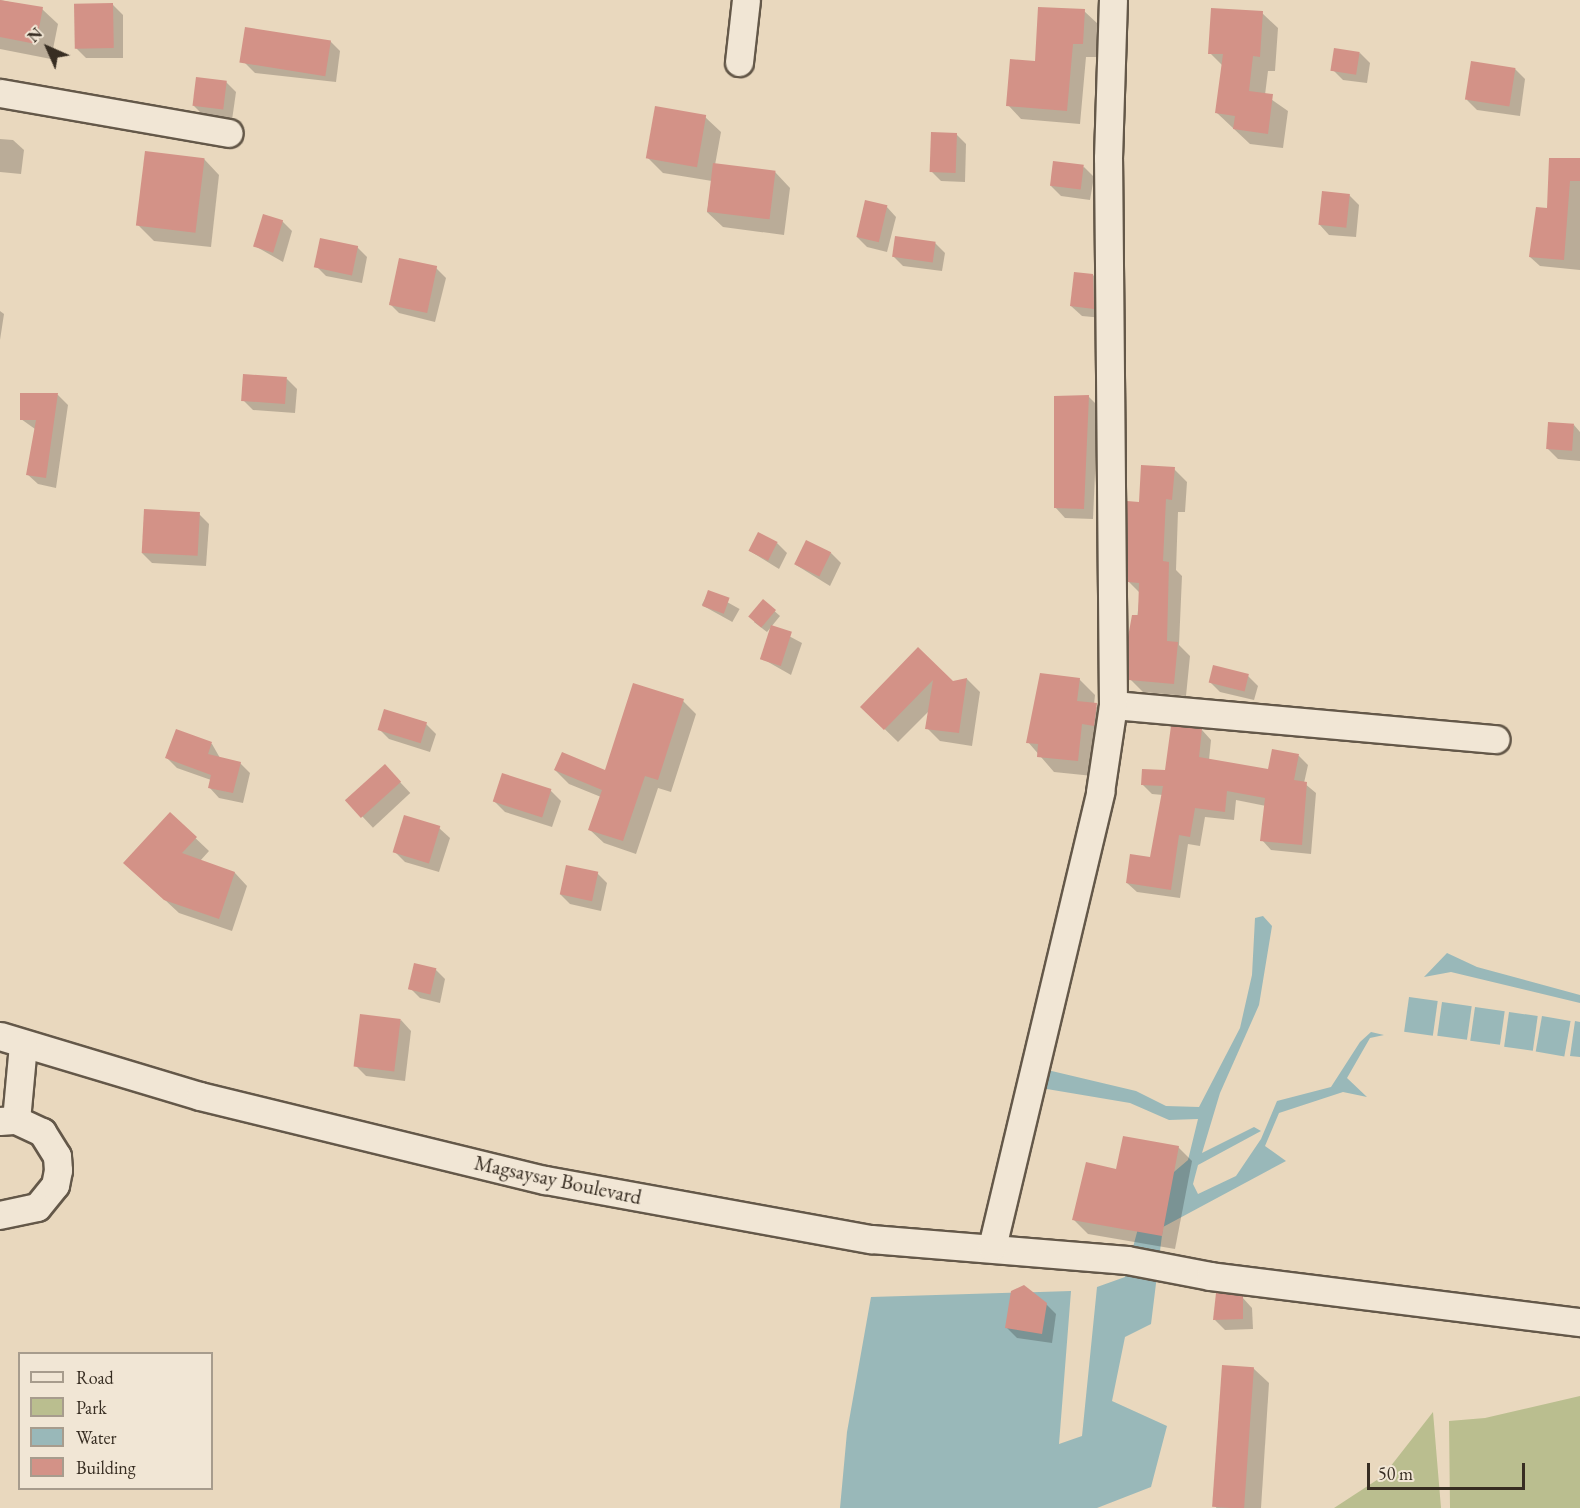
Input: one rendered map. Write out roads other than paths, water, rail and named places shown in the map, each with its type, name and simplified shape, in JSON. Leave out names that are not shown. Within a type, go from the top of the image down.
[{"type":"street","points":[[739,62],[746,0]]},
{"type":"street","points":[[992,1247],[1029,1072],[1100,792],[1113,705],[1108,158],[1113,0]]},
{"type":"street","points":[[0,93],[230,132]]},
{"type":"street","points":[[1113,705],[1495,739]]},
{"type":"street","points":[[0,1215],[37,1207],[55,1185],[58,1170],[47,1137],[8,1120],[12,1040]]},
{"type":"street","name":"Magsaysay Boulevard","points":[[12,1040],[200,1096],[545,1180],[871,1239],[992,1247],[1127,1260],[1210,1276],[1580,1322]]},
{"type":"water","points":[[1263,916],[1272,926],[1259,1005],[1220,1093],[1202,1153],[1254,1127],[1261,1131],[1198,1165],[1193,1184],[1198,1194],[1236,1176],[1261,1139],[1277,1101],[1331,1087],[1360,1042],[1371,1032],[1384,1035],[1370,1038],[1347,1078],[1367,1097],[1343,1092],[1279,1113],[1265,1146],[1286,1161],[1163,1227],[1151,1324],[1125,1337],[1112,1401],[1167,1426],[1151,1487],[1097,1508],[840,1508],[847,1432],[871,1297],[1071,1291],[1059,1444],[1082,1436],[1097,1287],[1125,1277],[1147,1195],[1188,1160],[1198,1119],[1169,1120],[1130,1103],[1035,1087],[1039,1068],[1136,1091],[1166,1106],[1199,1107],[1240,1028],[1252,975],[1255,918]]},
{"type":"water","points":[[1447,953],[1477,967],[1580,995],[1580,1003],[1451,972],[1424,977]]},
{"type":"water","points":[[1409,997],[1438,1001],[1433,1036],[1404,1032]]},
{"type":"water","points":[[1442,1002],[1472,1006],[1467,1040],[1437,1036]]},
{"type":"water","points":[[1475,1007],[1505,1011],[1500,1045],[1470,1041]]},
{"type":"water","points":[[1509,1012],[1538,1016],[1533,1051],[1504,1047]]},
{"type":"water","points":[[1542,1016],[1571,1021],[1564,1056],[1536,1051]]},
{"type":"water","points":[[1575,1021],[1580,1022],[1580,1057],[1570,1056]]}]
